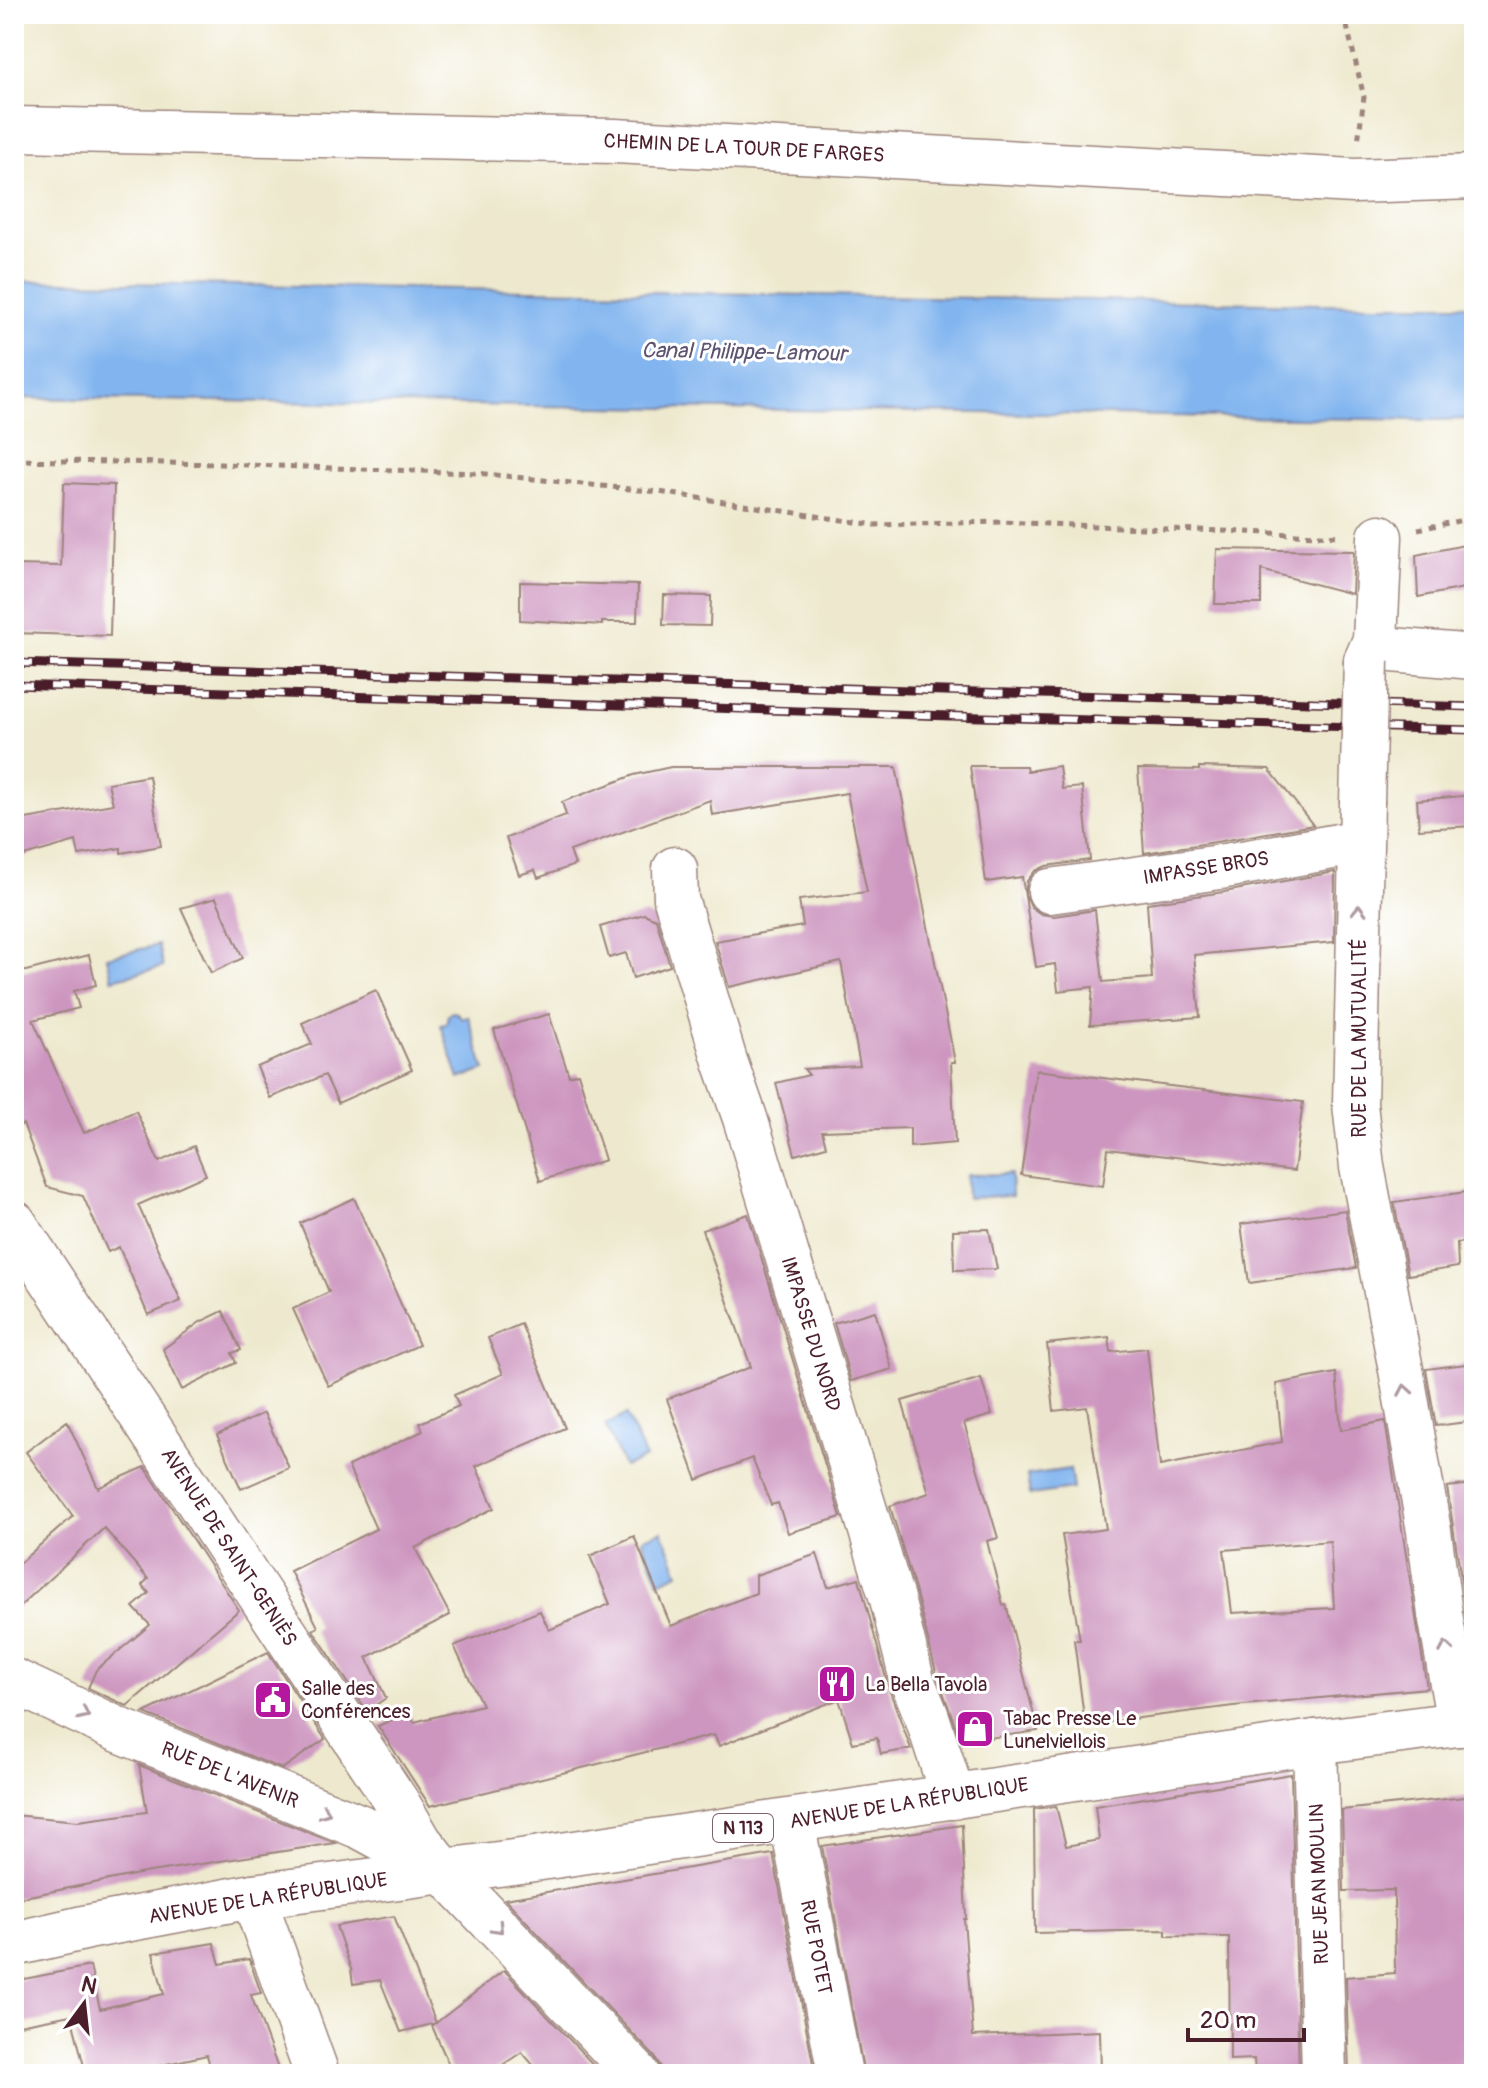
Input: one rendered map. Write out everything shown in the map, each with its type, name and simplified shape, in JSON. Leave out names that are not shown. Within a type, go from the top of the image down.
[{"type":"street","name":"CHEMIN DE LA TOUR DE FARGES","points":[[14,129],[615,141],[1354,181],[1474,177]]},
{"type":"street","name":"RUE DE LA MUTUALITÉ","points":[[1380,537],[1362,823],[1355,1104],[1361,1155],[1426,1515],[1440,1614],[1466,1723]]},
{"type":"street","points":[[1371,651],[1474,657]]},
{"type":"street","name":"IMPASSE BROS","points":[[1050,891],[1220,867],[1362,823]]},
{"type":"street","name":"IMPASSE DU NORD","points":[[675,869],[676,899],[892,1599],[912,1680],[953,1797]]},
{"type":"street","name":"AVENUE DE SAINT-GENIÈS","points":[[14,1223],[398,1804],[420,1842],[444,1871]]},
{"type":"street","name":"RUE DE L'AVENIR","points":[[14,1681],[119,1730],[361,1827],[444,1871]]},
{"type":"street","name":"AVENUE DE LA RÉPUBLIQUE","points":[[14,1944],[253,1896],[792,1821],[1315,1742],[1466,1723]]},
{"type":"street","name":"RUE JEAN MOULIN","points":[[1315,1742],[1324,2074]]},
{"type":"street","name":"RUE POTET","points":[[792,1821],[840,2074]]},
{"type":"street","points":[[444,1871],[637,2074]]},
{"type":"street","points":[[253,1896],[317,2074]]},
{"type":"path","points":[[1344,14],[1364,97],[1354,181]]},
{"type":"path","points":[[14,460],[476,473],[659,492],[875,525],[1001,522],[1380,537],[1474,518]]},
{"type":"water","name":"Canal Philippe-Lamour","points":[[14,281],[1474,305],[1474,419],[14,398]]},
{"type":"water","points":[[158,945],[163,967],[112,979],[107,957]]},
{"type":"water","points":[[452,1012],[462,1018],[468,1016],[485,1070],[459,1079],[441,1025],[446,1024]]},
{"type":"water","points":[[1011,1174],[1012,1196],[967,1198],[966,1175]]},
{"type":"water","points":[[626,1415],[646,1458],[624,1467],[605,1425]]},
{"type":"water","points":[[1070,1469],[1073,1489],[1030,1495],[1027,1475]]},
{"type":"water","points":[[662,1531],[679,1573],[659,1582],[641,1539]]},
{"type":"building","points":[[64,483],[114,485],[110,636],[14,633],[14,565],[61,566]]},
{"type":"building","points":[[1474,543],[1474,586],[1418,597],[1416,555]]},
{"type":"building","points":[[1217,549],[1354,551],[1352,594],[1261,570],[1261,604],[1215,604]]},
{"type":"building","points":[[520,582],[638,585],[637,622],[602,622],[602,625],[520,620]]},
{"type":"building","points":[[664,595],[711,596],[710,626],[663,625]]},
{"type":"building","points":[[970,766],[1026,766],[1027,771],[1059,766],[1062,789],[1082,787],[1090,860],[1046,866],[1035,871],[1027,881],[1025,894],[1031,907],[1041,914],[1054,916],[1095,910],[1103,982],[1152,978],[1147,903],[1335,872],[1334,942],[1194,955],[1200,1017],[1090,1025],[1093,987],[1058,991],[1055,964],[1036,967],[1022,877],[986,882]]},
{"type":"building","points":[[671,767],[896,767],[955,1062],[951,1062],[955,1143],[910,1147],[910,1128],[822,1131],[826,1146],[795,1155],[776,1083],[809,1075],[804,1069],[860,1066],[841,962],[729,987],[715,941],[803,926],[799,900],[867,892],[847,793],[712,815],[710,800],[570,851],[575,865],[538,878],[535,870],[519,875],[506,838],[566,815],[562,802],[634,775]]},
{"type":"building","points":[[1199,767],[1269,769],[1313,825],[1144,853],[1138,769],[1199,770]]},
{"type":"building","points":[[149,776],[161,846],[121,853],[121,848],[79,855],[76,841],[14,859],[14,821],[113,804],[108,783]]},
{"type":"building","points":[[1474,795],[1474,826],[1419,829],[1417,800]]},
{"type":"building","points":[[216,898],[243,958],[211,973],[181,908]]},
{"type":"building","points":[[644,914],[656,919],[670,966],[633,978],[626,953],[609,958],[600,927]]},
{"type":"building","points":[[89,955],[96,985],[74,991],[79,1008],[33,1020],[84,1133],[136,1111],[159,1162],[194,1146],[206,1175],[138,1205],[181,1301],[148,1315],[119,1247],[108,1252],[83,1196],[47,1187],[23,1124],[14,1129],[14,974]]},
{"type":"building","points":[[376,990],[412,1070],[338,1103],[325,1075],[270,1098],[257,1067],[312,1044],[302,1023]]},
{"type":"building","points":[[549,1014],[569,1076],[578,1073],[605,1160],[540,1181],[494,1030]]},
{"type":"building","points":[[1036,1070],[1303,1102],[1294,1171],[1108,1149],[1103,1186],[1021,1175]]},
{"type":"building","points":[[1474,1191],[1474,1241],[1457,1243],[1458,1267],[1408,1275],[1394,1202]]},
{"type":"building","points":[[354,1198],[419,1345],[328,1386],[293,1309],[329,1292],[300,1223]]},
{"type":"building","points":[[1345,1210],[1356,1268],[1249,1283],[1241,1224]]},
{"type":"building","points":[[748,1214],[841,1517],[788,1533],[778,1503],[771,1505],[752,1458],[697,1480],[667,1399],[751,1367],[702,1230]]},
{"type":"building","points":[[989,1229],[997,1269],[954,1270],[953,1230]]},
{"type":"building","points":[[223,1311],[241,1350],[232,1353],[236,1363],[182,1390],[163,1349],[200,1322]]},
{"type":"building","points":[[875,1311],[892,1369],[851,1381],[834,1323]]},
{"type":"building","points":[[521,1324],[565,1428],[476,1466],[494,1508],[415,1548],[450,1615],[367,1657],[386,1698],[367,1711],[313,1630],[318,1627],[290,1571],[376,1529],[348,1466],[423,1431],[420,1423],[459,1406],[454,1395],[503,1374],[488,1338]]},
{"type":"building","points":[[1109,1337],[1111,1352],[1147,1348],[1160,1466],[1282,1442],[1276,1384],[1336,1373],[1341,1430],[1385,1421],[1427,1688],[1233,1706],[1085,1725],[1074,1640],[1080,1640],[1062,1535],[1106,1529],[1087,1407],[1054,1411],[1047,1344]],"holes":[[[1330,1541],[1334,1608],[1232,1613],[1224,1550]]]},
{"type":"building","points":[[1474,1363],[1474,1421],[1436,1426],[1426,1369]]},
{"type":"building","points":[[981,1378],[992,1415],[964,1423],[998,1538],[987,1541],[1038,1731],[961,1742],[936,1672],[890,1506],[929,1493],[902,1401]]},
{"type":"building","points":[[264,1413],[289,1468],[241,1489],[217,1435]]},
{"type":"building","points":[[67,1421],[98,1488],[145,1467],[239,1610],[127,1706],[88,1688],[96,1670],[150,1625],[133,1607],[149,1593],[142,1585],[148,1579],[104,1528],[14,1612],[14,1568],[73,1516],[26,1452]]},
{"type":"building","points":[[1474,1484],[1474,1664],[1447,1487]]},
{"type":"building","points":[[634,1536],[671,1626],[756,1593],[756,1575],[817,1554],[828,1587],[859,1578],[888,1686],[911,1749],[881,1754],[877,1738],[853,1743],[839,1699],[719,1746],[714,1735],[430,1806],[378,1726],[409,1712],[414,1722],[482,1705],[454,1646],[540,1611],[549,1630],[610,1604],[590,1556]]},
{"type":"building","points":[[268,1652],[325,1739],[282,1769],[144,1713]]},
{"type":"building","points":[[139,1765],[335,1843],[144,1873],[14,1899],[14,1815],[78,1821],[147,1812]]},
{"type":"building","points":[[1291,1774],[1299,2074],[1255,2074],[1254,2059],[1230,2060],[1229,1937],[1166,1936],[1166,1930],[1035,1933],[1034,1809],[1056,1806],[1066,1846],[1099,1840],[1095,1806]]},
{"type":"building","points":[[1474,1796],[1474,2074],[1349,2074],[1346,1977],[1395,1973],[1394,1890],[1344,1891],[1342,1810]]},
{"type":"building","points":[[962,1825],[964,1919],[973,2036],[1100,2031],[1101,2074],[864,2074],[822,1846]]},
{"type":"building","points":[[773,1854],[815,2074],[661,2074],[655,2057],[505,1899]]},
{"type":"building","points":[[394,1916],[436,2023],[401,2032],[380,1980],[353,1984],[336,1926]]},
{"type":"building","points":[[214,1943],[220,1964],[249,1959],[261,1993],[251,1995],[280,2074],[212,2074],[207,2055],[122,2074],[86,2074],[71,2015],[14,2026],[14,1981],[90,1966],[100,2009],[164,1994],[153,1953]]},
{"type":"building","points":[[504,1970],[602,2074],[541,2074],[522,2052],[489,2074],[453,2074],[432,2026]]},
{"type":"railway","points":[[14,663],[1474,707]]},
{"type":"railway","points":[[14,685],[1474,730]]},
{"type":"place","name":"La Bella Tavola","points":[[837,1684]]},
{"type":"place","name":"Salle des Conférences","points":[[273,1700]]},
{"type":"place","name":"Tabac Presse Le Lunelviellois","points":[[975,1729]]}]
